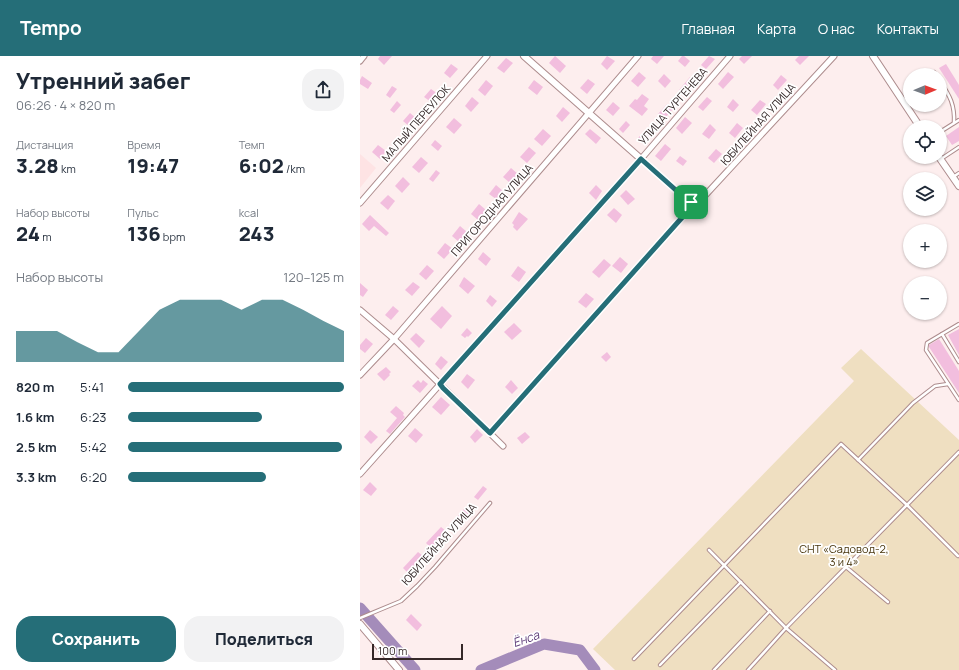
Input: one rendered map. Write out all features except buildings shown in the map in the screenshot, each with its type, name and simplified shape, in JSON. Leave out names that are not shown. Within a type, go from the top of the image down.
[{"type":"street","points":[[360,61],[364,56]]},
{"type":"street","name":"МАЛЫЙ ПЕРЕУЛОК","points":[[360,203],[487,56]]},
{"type":"street","points":[[524,56],[687,200],[695,203]]},
{"type":"street","name":"ПРИГОРОДНАЯ УЛИЦА","points":[[360,375],[394,339],[638,56]]},
{"type":"street","name":"УЛИЦА ТУРГЕНЕВА","points":[[360,474],[641,159],[730,56]]},
{"type":"street","name":"ЮБИЛЕЙНАЯ УЛИЦА","points":[[695,203],[703,199],[834,56]]},
{"type":"street","points":[[873,56],[915,120]]},
{"type":"street","points":[[944,164],[959,186]]},
{"type":"street","points":[[360,310],[394,339],[503,446]]},
{"type":"street","points":[[360,624],[398,670]]},
{"type":"lane","points":[[947,92],[954,111],[954,123]]},
{"type":"lane","points":[[947,128],[959,120]]},
{"type":"lane","points":[[947,154],[959,147]]},
{"type":"lane","points":[[953,177],[959,173]]},
{"type":"lane","points":[[490,433],[695,203]]},
{"type":"lane","points":[[959,324],[927,343],[926,348],[959,400]]},
{"type":"lane","points":[[942,334],[959,362]]},
{"type":"lane","points":[[858,460],[913,402],[935,386],[948,384]]},
{"type":"lane","points":[[634,659],[841,444],[907,505],[958,556]]},
{"type":"lane","points":[[748,670],[786,628],[959,452]]},
{"type":"lane","name":"ЮБИЛЕЙНАЯ УЛИЦА","points":[[360,618],[400,601],[417,586],[490,503]]},
{"type":"lane","points":[[709,550],[786,628],[835,670]]},
{"type":"lane","points":[[846,567],[888,602]]},
{"type":"lane","points":[[660,665],[742,582]]},
{"type":"lane","points":[[714,670],[770,611]]},
{"type":"shaded area","points":[[360,154],[376,168],[360,188]]},
{"type":"green space","name":"СНТ «Садовод-2, 3 и 4»","points":[[861,349],[959,440],[959,670],[615,670],[593,649],[854,381],[841,368]]},
{"type":"waterway","name":"Ёнса","points":[[360,608],[415,670]]},
{"type":"waterway","name":"Ёнса","points":[[481,670],[544,644],[580,650],[595,670]]},
{"type":"route","points":[[641,159],[691,202],[695,203],[490,433],[440,384],[641,159]]}]
